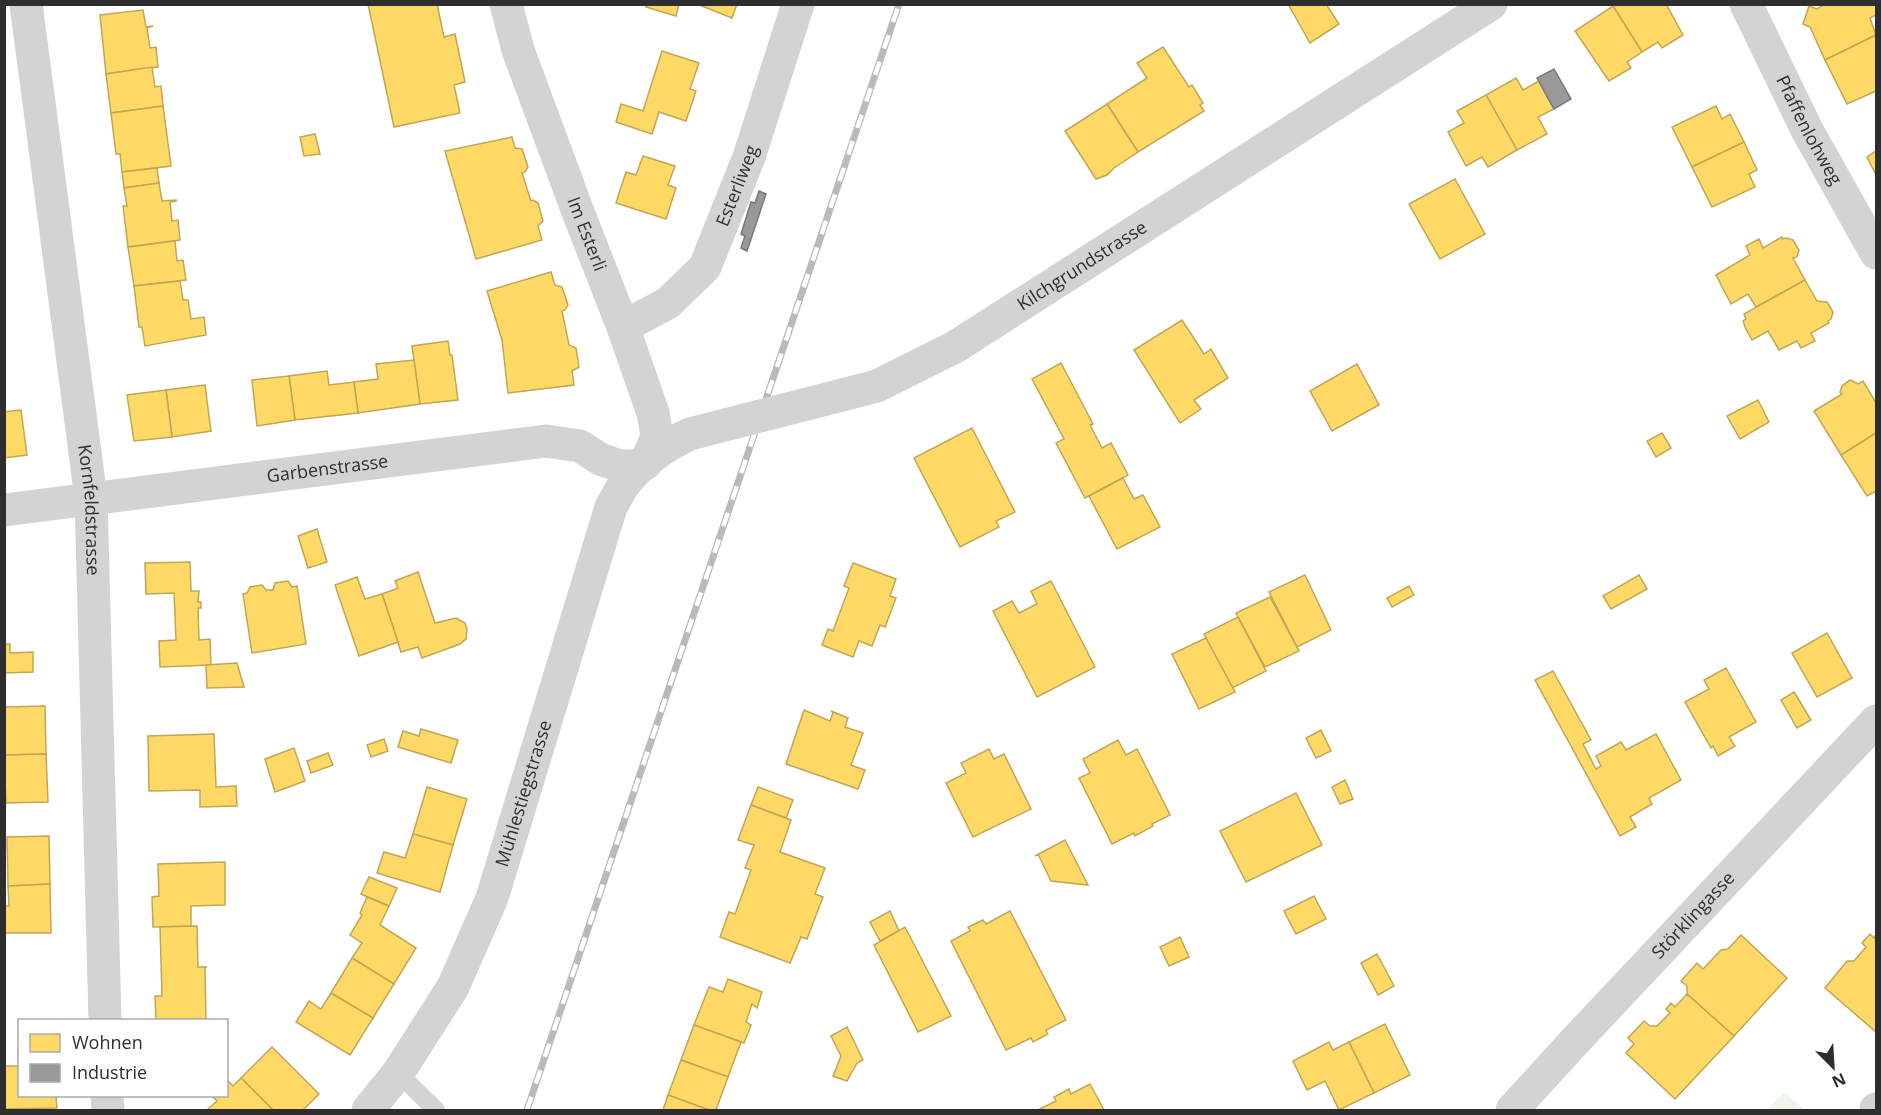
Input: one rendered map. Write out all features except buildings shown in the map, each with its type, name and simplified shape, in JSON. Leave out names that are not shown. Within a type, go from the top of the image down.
[{"type":"street","name":"Kornfeldstrasse","points":[[26,4],[91,498],[105,1019]]},
{"type":"street","name":"Im Esterli","points":[[506,4],[518,50],[623,327],[653,413],[657,436],[646,463]]},
{"type":"street","name":"Esterliweg","points":[[623,327],[668,303],[705,267],[749,157],[798,4]]},
{"type":"street","name":"Kilchgrundstrasse","points":[[646,463],[667,445],[690,434],[877,386],[955,347],[1491,4]]},
{"type":"street","name":"Pfaffenlohweg","points":[[1746,4],[1807,130],[1876,252]]},
{"type":"street","name":"Garbenstrasse","points":[[4,510],[546,441],[580,446],[600,459],[620,466],[646,463]]},
{"type":"street","name":"Mühlestiegstrasse","points":[[368,1110],[398,1073],[453,987],[492,898],[611,507],[625,483],[646,463]]},
{"type":"street","name":"Störklingasse","points":[[1512,1110],[1876,721]]},
{"type":"lane","points":[[398,1073],[436,1110]]},
{"type":"shaded area","points":[[1784,1092],[1805,1110],[1766,1110]]},
{"type":"railway","points":[[527,1110],[899,4]]}]
